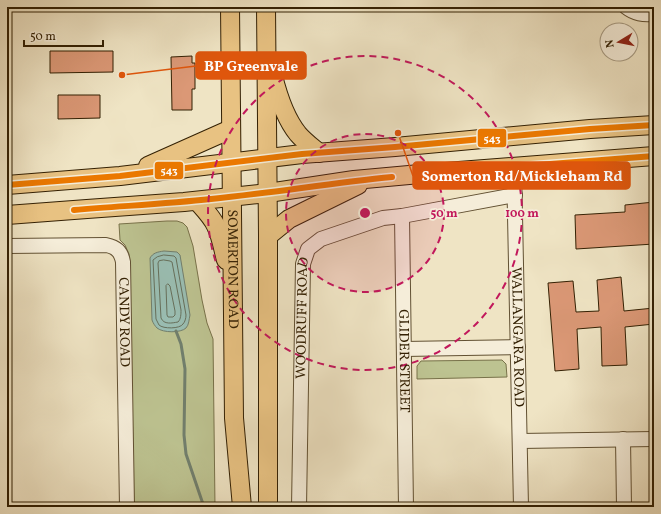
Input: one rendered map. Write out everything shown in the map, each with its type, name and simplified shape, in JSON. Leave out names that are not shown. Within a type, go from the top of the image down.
[{"type":"main road","name":"SOMERTON ROAD","points":[[230,7],[234,418],[242,507]]},
{"type":"main road","points":[[266,7],[268,192],[268,507]]},
{"type":"main road","points":[[266,48],[277,94],[289,120],[298,134],[319,153]]},
{"type":"main road","points":[[7,185],[120,176],[302,154],[590,129],[654,125]]},
{"type":"main road","points":[[120,176],[154,164],[231,129]]},
{"type":"main road","points":[[7,215],[197,201],[372,178],[654,156]]},
{"type":"main road","points":[[268,236],[289,219],[372,178]]},
{"type":"main road","points":[[197,201],[210,216],[216,226],[221,239],[233,290]]},
{"type":"street","points":[[626,7],[631,11],[641,14],[654,14]]},
{"type":"street","name":"WALLANGARA ROAD","points":[[514,166],[521,507]]},
{"type":"street","name":"WOODRUFF ROAD","points":[[299,507],[303,264],[308,249],[321,239],[383,218],[402,216],[515,195]]},
{"type":"street","name":"GLIDER STREET","points":[[402,216],[406,507]]},
{"type":"street","name":"CANDY ROAD","points":[[7,246],[106,245],[114,247],[122,257],[127,507]]},
{"type":"street","points":[[404,348],[518,347]]},
{"type":"street","points":[[623,439],[624,507]]},
{"type":"street","points":[[520,441],[654,439]]},
{"type":"green space","points":[[177,221],[183,223],[187,227],[193,246],[207,323],[213,339],[215,507],[133,505],[129,254],[125,245],[120,240],[119,224]]},
{"type":"green space","points":[[502,360],[506,364],[507,377],[417,379],[417,366],[421,361]]},
{"type":"water","points":[[164,251],[177,252],[180,255],[190,315],[187,327],[184,330],[176,332],[160,330],[152,320],[150,258],[156,253]]},
{"type":"building","points":[[50,51],[113,51],[113,72],[50,73]]},
{"type":"building","points":[[192,56],[192,63],[195,63],[195,89],[192,89],[192,110],[172,110],[171,57]]},
{"type":"building","points":[[58,95],[100,95],[100,118],[58,119]]},
{"type":"building","points":[[654,202],[654,244],[576,249],[575,215],[625,212],[625,205]]},
{"type":"building","points":[[621,277],[624,311],[654,308],[654,324],[625,327],[627,365],[602,366],[601,327],[577,329],[579,369],[555,371],[548,283],[573,281],[576,312],[599,311],[597,280]]},
{"type":"waterway","points":[[176,331],[181,344],[185,369],[184,435],[186,454],[204,507]]},
{"type":"transit line","name":"543","points":[[7,185],[120,176],[302,154],[590,129],[654,125]]},
{"type":"transit line","name":"543","points":[[498,168],[654,156]]},
{"type":"transit line","name":"543","points":[[74,210],[211,199],[392,177]]},
{"type":"place","name":"BP Greenvale","points":[[122,75]]},
{"type":"place","name":"Somerton Rd/Mickleham Rd","points":[[398,133]]}]
